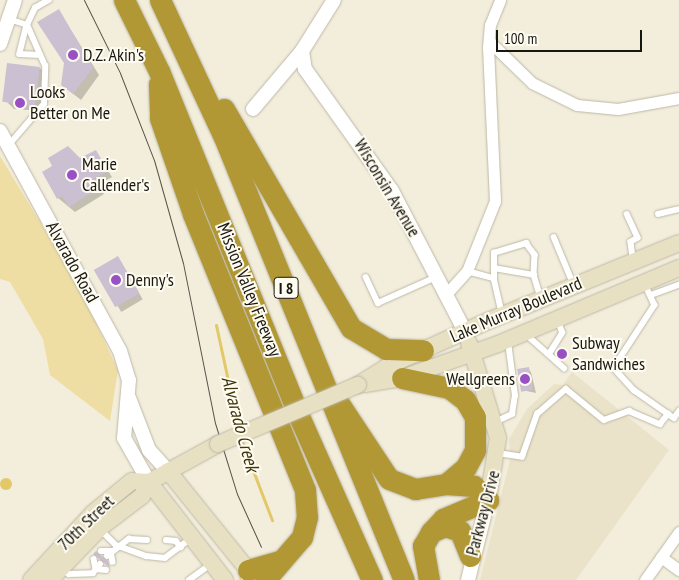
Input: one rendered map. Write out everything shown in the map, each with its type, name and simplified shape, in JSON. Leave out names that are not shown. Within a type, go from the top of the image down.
[{"type":"highway","name":"Mission Valley Freeway","points":[[124,0],[158,71],[298,414],[372,580]]},
{"type":"highway","name":"Mission Valley Freeway","points":[[160,0],[220,129],[404,580]]},
{"type":"highway","points":[[160,0],[351,328],[386,349],[423,350]]},
{"type":"highway","points":[[158,71],[160,118],[193,214],[304,490],[305,526],[285,558],[254,577]]},
{"type":"highway","points":[[402,378],[449,388],[465,400],[475,417],[475,450],[466,468],[446,484]]},
{"type":"highway","points":[[323,382],[389,479],[415,489],[446,484],[474,486],[488,500],[443,519],[431,532],[423,546],[429,580]]},
{"type":"highway","points":[[431,532],[445,526],[460,531],[470,556]]},
{"type":"main road","name":"Lake Murray Boulevard","points":[[184,462],[218,444],[358,386],[423,350],[502,315],[679,243]]},
{"type":"main road","points":[[632,261],[647,289]]},
{"type":"main road","name":"Lake Murray Boulevard","points":[[358,386],[402,378],[507,340],[557,317],[647,289],[679,268]]},
{"type":"main road","name":"Parkway Drive","points":[[465,332],[495,422],[498,453],[488,500]]},
{"type":"main road","name":"70th Street","points":[[50,580],[100,528],[142,496],[149,482],[184,462]]},
{"type":"main road","name":"Alvarado Road","points":[[168,471],[254,577]]},
{"type":"main road","name":"70th Street","points":[[31,580],[105,503],[132,481],[149,482]]},
{"type":"main road","name":"Alvarado Road","points":[[149,482],[186,542],[212,564],[225,580]]},
{"type":"street","points":[[0,44],[15,0]]},
{"type":"street","points":[[253,109],[302,51],[334,0]]},
{"type":"street","points":[[448,292],[467,271],[495,201],[489,41],[500,0]]},
{"type":"street","points":[[489,41],[532,83],[578,105],[618,110],[679,98]]},
{"type":"street","name":"Wisconsin Avenue","points":[[302,51],[305,69],[392,191],[448,292],[465,332]]},
{"type":"street","name":"Alvarado Road","points":[[0,131],[120,350],[129,398],[149,450],[168,471]]},
{"type":"street","name":"Alvarado Road","points":[[129,398],[124,438],[149,482]]},
{"type":"street","name":"Parkway Drive","points":[[468,580],[470,556],[488,500]]},
{"type":"street","points":[[645,580],[679,532]]},
{"type":"street","points":[[661,557],[679,570]]},
{"type":"lane","points":[[40,55],[20,54],[27,25],[35,8],[49,0]]},
{"type":"lane","points":[[8,146],[44,104],[45,66],[27,25],[9,19]]},
{"type":"lane","points":[[658,214],[679,209]]},
{"type":"lane","points":[[627,214],[638,238],[631,242],[632,261]]},
{"type":"lane","points":[[554,237],[574,285]]},
{"type":"lane","points":[[502,315],[494,278],[494,253],[526,243],[535,255],[534,275],[542,298]]},
{"type":"lane","points":[[494,268],[534,275]]},
{"type":"lane","points":[[467,271],[494,278]]},
{"type":"lane","points":[[366,277],[378,303],[438,276]]},
{"type":"lane","points":[[679,285],[647,289],[655,305],[614,368],[634,390],[674,418],[679,411]]},
{"type":"lane","points":[[549,354],[562,333],[557,317]]},
{"type":"lane","points":[[524,332],[564,368]]},
{"type":"lane","points":[[495,422],[512,414],[515,396],[507,340]]},
{"type":"lane","points":[[498,453],[522,457],[537,414],[566,389],[604,420],[629,411],[660,424],[668,414]]},
{"type":"lane","points":[[100,528],[116,545],[165,558],[186,542]]},
{"type":"lane","points":[[109,554],[116,545],[129,539],[147,540]]},
{"type":"lane","points":[[166,540],[186,542]]},
{"type":"lane","points":[[101,551],[109,554],[113,562]]},
{"type":"lane","points":[[94,559],[98,566],[106,570]]},
{"type":"lane","points":[[189,580],[212,564]]},
{"type":"lane","points":[[62,568],[69,574],[98,566]]},
{"type":"shaded area","points":[[0,156],[78,285],[118,370],[110,421],[50,375],[43,339],[10,282],[0,279]]},
{"type":"shaded area","points":[[572,372],[669,450],[576,580],[480,580],[510,460],[509,439],[527,409],[554,384],[563,385]]},
{"type":"shaded area","points":[[8,478],[11,479],[11,489],[4,490],[1,489],[0,482],[1,479]]},
{"type":"building","name":"D.Z. Akin's","points":[[59,9],[93,68],[73,94],[61,85],[64,63],[37,22]]},
{"type":"building","points":[[7,63],[40,67],[35,106],[2,102]]},
{"type":"building","name":"Marie Callender's","points":[[68,146],[80,158],[96,150],[108,171],[94,179],[99,188],[69,207],[62,196],[57,199],[42,172],[52,166],[48,158]]},
{"type":"building","name":"Denny's","points":[[118,256],[140,293],[115,307],[94,270]]},
{"type":"building","name":"Wellgreens","points":[[529,367],[533,390],[521,392],[517,369]]},
{"type":"building","points":[[96,551],[108,561],[110,568],[93,554]]},
{"type":"waterway","name":"Alvarado Creek","points":[[216,325],[239,431]]},
{"type":"waterway","name":"Alvarado Creek","points":[[241,439],[272,520]]},
{"type":"tram line","points":[[84,0],[120,73],[154,160],[183,263],[215,423],[237,494],[261,547]]},
{"type":"place","name":"D.Z. Akin's","points":[[73,55]]},
{"type":"place","name":"Looks Better on Me","points":[[20,103]]},
{"type":"place","name":"Marie Callender's","points":[[72,175]]},
{"type":"place","name":"Denny's","points":[[116,280]]},
{"type":"place","name":"Subway Sandwiches","points":[[562,354]]},
{"type":"place","name":"Wellgreens","points":[[525,379]]}]
